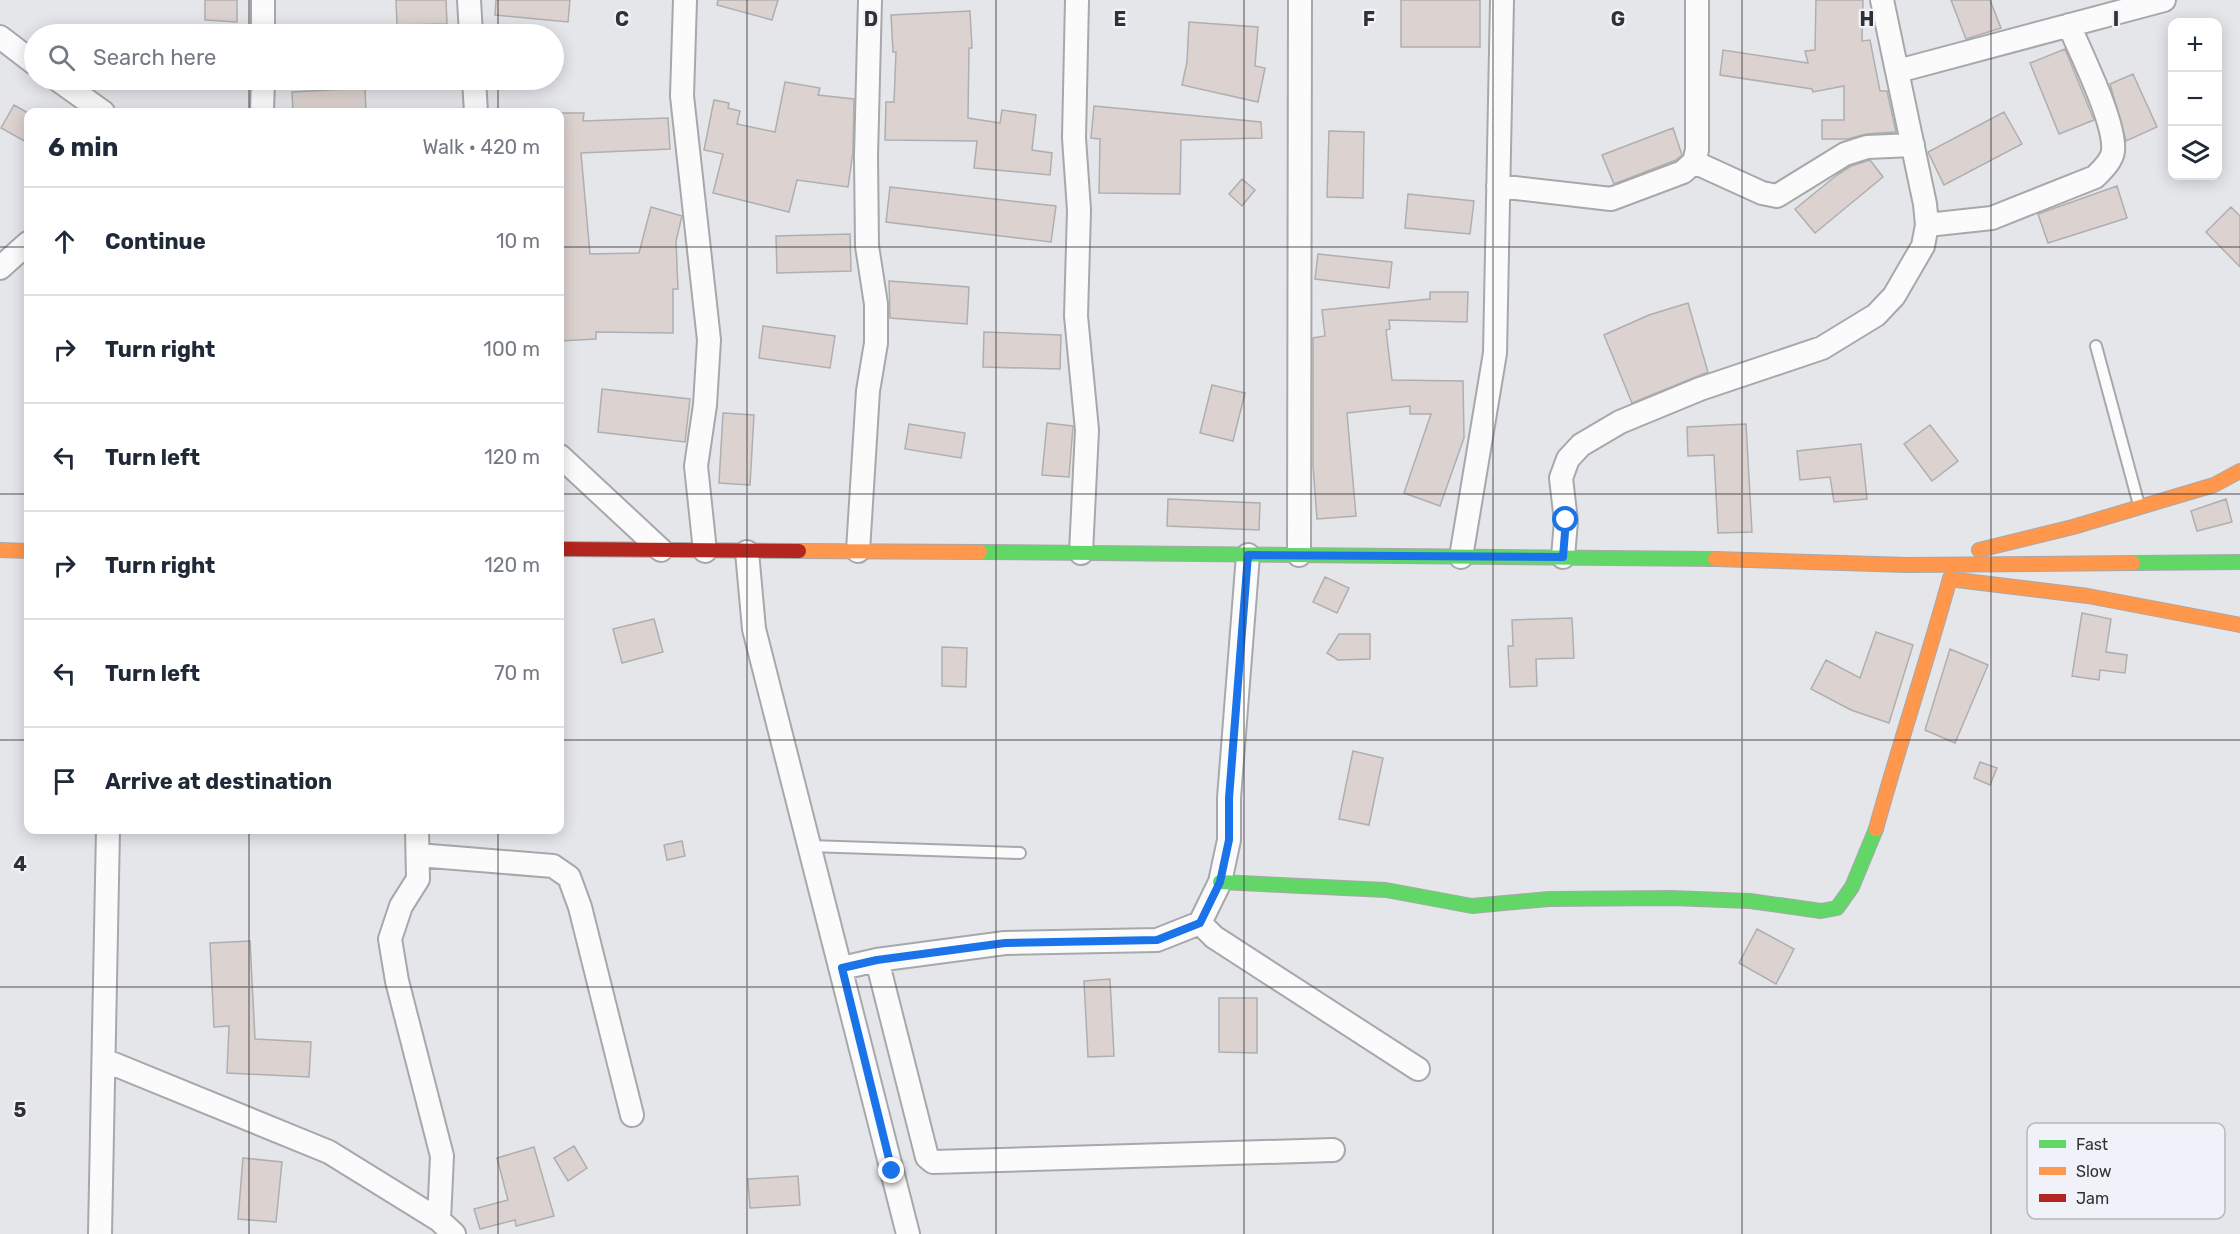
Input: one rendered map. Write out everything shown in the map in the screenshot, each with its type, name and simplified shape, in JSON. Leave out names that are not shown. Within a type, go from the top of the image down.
[{"type":"street","points":[[263,0],[263,24]]},
{"type":"street","points":[[469,0],[470,24]]},
{"type":"street","points":[[685,0],[682,96],[709,340],[705,405],[696,466],[705,551]]},
{"type":"street","points":[[858,551],[868,391],[876,343],[876,304],[867,246],[866,156],[870,0]]},
{"type":"street","points":[[1077,0],[1074,138],[1079,210],[1076,315],[1087,430],[1081,553]]},
{"type":"street","points":[[1299,555],[1300,0]]},
{"type":"street","points":[[1461,556],[1495,353],[1502,0]]},
{"type":"street","points":[[1498,186],[1611,199],[1683,172],[1694,162],[1697,150],[1696,0]]},
{"type":"street","points":[[1563,557],[1566,520],[1561,478],[1568,459],[1581,445],[1620,422],[1771,363],[1822,348],[1876,315],[1894,296],[1923,246],[1927,225],[1913,145],[1882,0]]},
{"type":"street","points":[[1898,71],[2164,0]]},
{"type":"street","points":[[1927,225],[1992,218],[2095,177],[2108,164],[2114,152],[2111,129],[2069,25]]},
{"type":"street","points":[[0,37],[24,55]]},
{"type":"street","points":[[72,90],[97,108]]},
{"type":"street","points":[[262,108],[263,90]]},
{"type":"street","points":[[475,90],[476,108]]},
{"type":"street","points":[[1694,162],[1762,193],[1777,196],[1845,154],[1867,147],[1913,145]]},
{"type":"street","points":[[0,268],[24,247]]},
{"type":"street","points":[[564,460],[661,550]]},
{"type":"street","points":[[1907,565],[2004,546],[2214,485],[2240,471]]},
{"type":"street","points":[[564,549],[1563,557],[1907,565],[2240,562]]},
{"type":"street","points":[[0,550],[24,551]]},
{"type":"street","points":[[747,552],[754,629],[908,1234]]},
{"type":"street","points":[[842,968],[877,960],[1005,943],[1157,940],[1200,923],[1220,882],[1229,840],[1229,798],[1248,555]]},
{"type":"street","points":[[1907,565],[1950,578],[2088,596],[2240,625]]},
{"type":"street","points":[[1220,882],[1386,890],[1472,906],[1549,899],[1671,898],[1750,901],[1821,911],[1836,908],[1852,887],[1875,833],[1894,764],[1923,678],[1950,578]]},
{"type":"street","points":[[100,1234],[108,834]]},
{"type":"street","points":[[417,834],[418,879],[401,906],[390,939],[397,981],[442,1156],[446,1227]]},
{"type":"street","points":[[417,855],[554,866],[568,878],[580,907],[632,1115]]},
{"type":"street","points":[[1200,923],[1214,937],[1418,1069]]},
{"type":"street","points":[[877,960],[927,1158],[933,1162],[1333,1150]]},
{"type":"street","points":[[104,1060],[329,1152],[446,1227]]},
{"type":"lane","points":[[2096,346],[2140,506]]},
{"type":"lane","points":[[810,846],[1020,853]]},
{"type":"building","points":[[205,0],[237,0],[237,22],[205,20]]},
{"type":"building","points":[[396,0],[446,0],[447,24],[397,24]]},
{"type":"building","points":[[496,0],[570,0],[568,22],[495,15]]},
{"type":"building","points":[[718,0],[778,0],[772,20],[717,5]]},
{"type":"building","points":[[1401,0],[1480,0],[1480,47],[1401,47]]},
{"type":"building","points":[[1816,0],[1863,0],[1862,41],[1870,40],[1880,91],[1887,91],[1896,132],[1866,134],[1848,139],[1822,139],[1822,120],[1844,120],[1844,86],[1813,92],[1812,89],[1720,75],[1723,50],[1808,63],[1805,51],[1815,50]]},
{"type":"building","points":[[1951,0],[1990,0],[2001,28],[1966,39]]},
{"type":"building","points":[[970,11],[972,48],[969,48],[968,118],[1000,123],[1002,110],[1036,115],[1032,150],[1052,153],[1050,175],[974,168],[977,141],[885,140],[886,102],[894,102],[896,52],[893,52],[891,15]]},
{"type":"building","points":[[1189,22],[1258,27],[1255,66],[1265,68],[1258,102],[1182,85],[1187,62]]},
{"type":"building","points":[[2065,49],[2094,120],[2059,134],[2030,63]]},
{"type":"building","points":[[2133,74],[2157,127],[2126,141],[2110,84]]},
{"type":"building","points":[[785,82],[820,88],[818,95],[854,99],[853,152],[848,187],[797,180],[789,212],[713,193],[723,154],[704,150],[714,100],[729,103],[728,108],[740,111],[737,124],[775,132]]},
{"type":"building","points":[[365,90],[366,108],[293,108],[292,92]]},
{"type":"building","points":[[14,105],[24,111],[24,141],[1,128]]},
{"type":"building","points":[[1094,106],[1261,122],[1262,138],[1181,140],[1180,194],[1099,193],[1100,139],[1091,138]]},
{"type":"building","points":[[2004,112],[2022,144],[1944,185],[1928,152]]},
{"type":"building","points":[[564,113],[584,113],[583,121],[668,118],[670,149],[581,153],[590,254],[639,253],[651,207],[682,216],[676,241],[678,289],[673,289],[673,333],[596,332],[596,339],[564,341]]},
{"type":"building","points":[[1673,128],[1682,155],[1676,160],[1614,184],[1602,155]]},
{"type":"building","points":[[1329,131],[1364,132],[1363,198],[1327,197]]},
{"type":"building","points":[[1870,160],[1883,177],[1815,233],[1795,209],[1837,175],[1851,166]]},
{"type":"building","points":[[1242,179],[1255,190],[1242,206],[1229,194]]},
{"type":"building","points":[[2117,186],[2127,218],[2048,243],[2038,214]]},
{"type":"building","points":[[890,187],[1056,206],[1051,242],[886,222]]},
{"type":"building","points":[[1408,194],[1474,201],[1470,234],[1405,228]]},
{"type":"building","points":[[2231,207],[2240,216],[2240,267],[2206,232]]},
{"type":"building","points":[[850,234],[851,271],[777,273],[776,236]]},
{"type":"building","points":[[1318,254],[1392,262],[1389,288],[1315,279]]},
{"type":"building","points":[[889,281],[969,287],[967,324],[890,318]]},
{"type":"building","points":[[1430,292],[1468,292],[1467,322],[1389,320],[1390,329],[1386,330],[1392,380],[1463,381],[1464,438],[1440,506],[1404,493],[1431,414],[1410,414],[1410,406],[1347,413],[1356,516],[1317,519],[1313,465],[1313,338],[1325,336],[1322,310],[1430,299]]},
{"type":"building","points":[[1688,303],[1708,372],[1632,403],[1604,335],[1649,315]]},
{"type":"building","points":[[763,326],[835,336],[830,368],[759,358]]},
{"type":"building","points":[[984,332],[1061,335],[1060,369],[983,367]]},
{"type":"building","points":[[1212,385],[1245,393],[1233,441],[1200,433]]},
{"type":"building","points":[[602,389],[690,399],[685,442],[598,432]]},
{"type":"building","points":[[723,413],[754,415],[750,485],[719,483]]},
{"type":"building","points":[[1047,423],[1073,426],[1069,477],[1042,475]]},
{"type":"building","points":[[909,424],[965,433],[961,458],[905,449]]},
{"type":"building","points":[[1746,424],[1752,532],[1718,533],[1714,455],[1688,456],[1687,427]]},
{"type":"building","points":[[1930,425],[1958,461],[1932,481],[1904,444]]},
{"type":"building","points":[[1861,444],[1867,499],[1834,502],[1830,477],[1800,480],[1797,451]]},
{"type":"building","points":[[1168,499],[1260,503],[1259,530],[1167,526]]},
{"type":"building","points":[[2226,499],[2232,522],[2197,531],[2191,511]]},
{"type":"building","points":[[1325,577],[1349,588],[1337,613],[1313,602]]},
{"type":"building","points":[[2082,613],[2111,619],[2106,652],[2127,655],[2125,673],[2100,670],[2099,680],[2072,676]]},
{"type":"building","points":[[1572,618],[1574,658],[1536,659],[1537,686],[1510,687],[1508,646],[1513,646],[1512,620]]},
{"type":"building","points":[[654,619],[663,652],[622,663],[613,629]]},
{"type":"building","points":[[1876,632],[1913,645],[1889,723],[1851,710],[1811,689],[1826,660],[1860,678]]},
{"type":"building","points":[[1339,634],[1370,634],[1370,659],[1338,660],[1327,653]]},
{"type":"building","points":[[942,647],[967,648],[966,687],[942,686]]},
{"type":"building","points":[[1950,649],[1988,665],[1955,743],[1925,730]]},
{"type":"building","points":[[1353,751],[1383,758],[1369,825],[1339,819]]},
{"type":"building","points":[[1980,762],[1997,768],[1990,785],[1974,778]]},
{"type":"building","points":[[682,841],[685,856],[667,860],[664,845]]},
{"type":"building","points":[[1757,929],[1794,949],[1776,984],[1739,963]]},
{"type":"building","points":[[250,941],[255,1039],[311,1042],[309,1077],[227,1073],[229,1026],[214,1027],[210,943]]},
{"type":"building","points":[[1110,979],[1114,1056],[1088,1057],[1084,981]]},
{"type":"building","points":[[1219,998],[1257,998],[1257,1053],[1219,1052]]},
{"type":"building","points":[[574,1146],[587,1168],[568,1181],[554,1158]]},
{"type":"building","points":[[534,1147],[554,1216],[516,1226],[515,1220],[480,1229],[474,1209],[508,1200],[497,1158]]},
{"type":"building","points":[[243,1158],[282,1162],[276,1222],[238,1219]]},
{"type":"building","points":[[798,1176],[800,1205],[750,1208],[748,1179]]},
{"type":"traffic: fast","points":[[980,552],[1715,559]]},
{"type":"traffic: fast","points":[[2133,563],[2240,562]]},
{"type":"traffic: fast","points":[[1220,882],[1386,890],[1472,906],[1549,899],[1671,898],[1750,901],[1821,911],[1837,908],[1852,887],[1876,829]]},
{"type":"traffic: slow","points":[[1979,550],[2073,527],[2214,485],[2240,471]]},
{"type":"traffic: slow","points":[[0,550],[24,551]]},
{"type":"traffic: slow","points":[[799,551],[980,552]]},
{"type":"traffic: slow","points":[[1715,559],[1907,565],[2133,563]]},
{"type":"traffic: slow","points":[[1876,829],[1950,578]]},
{"type":"traffic: slow","points":[[1957,580],[2088,596],[2240,625]]},
{"type":"traffic: jam","points":[[564,549],[799,551]]},
{"type":"route","points":[[892,1171],[842,968],[877,960],[1005,943],[1157,940],[1200,923],[1220,882],[1229,840],[1229,798],[1247,592],[1248,555],[1563,557],[1566,520]]}]
